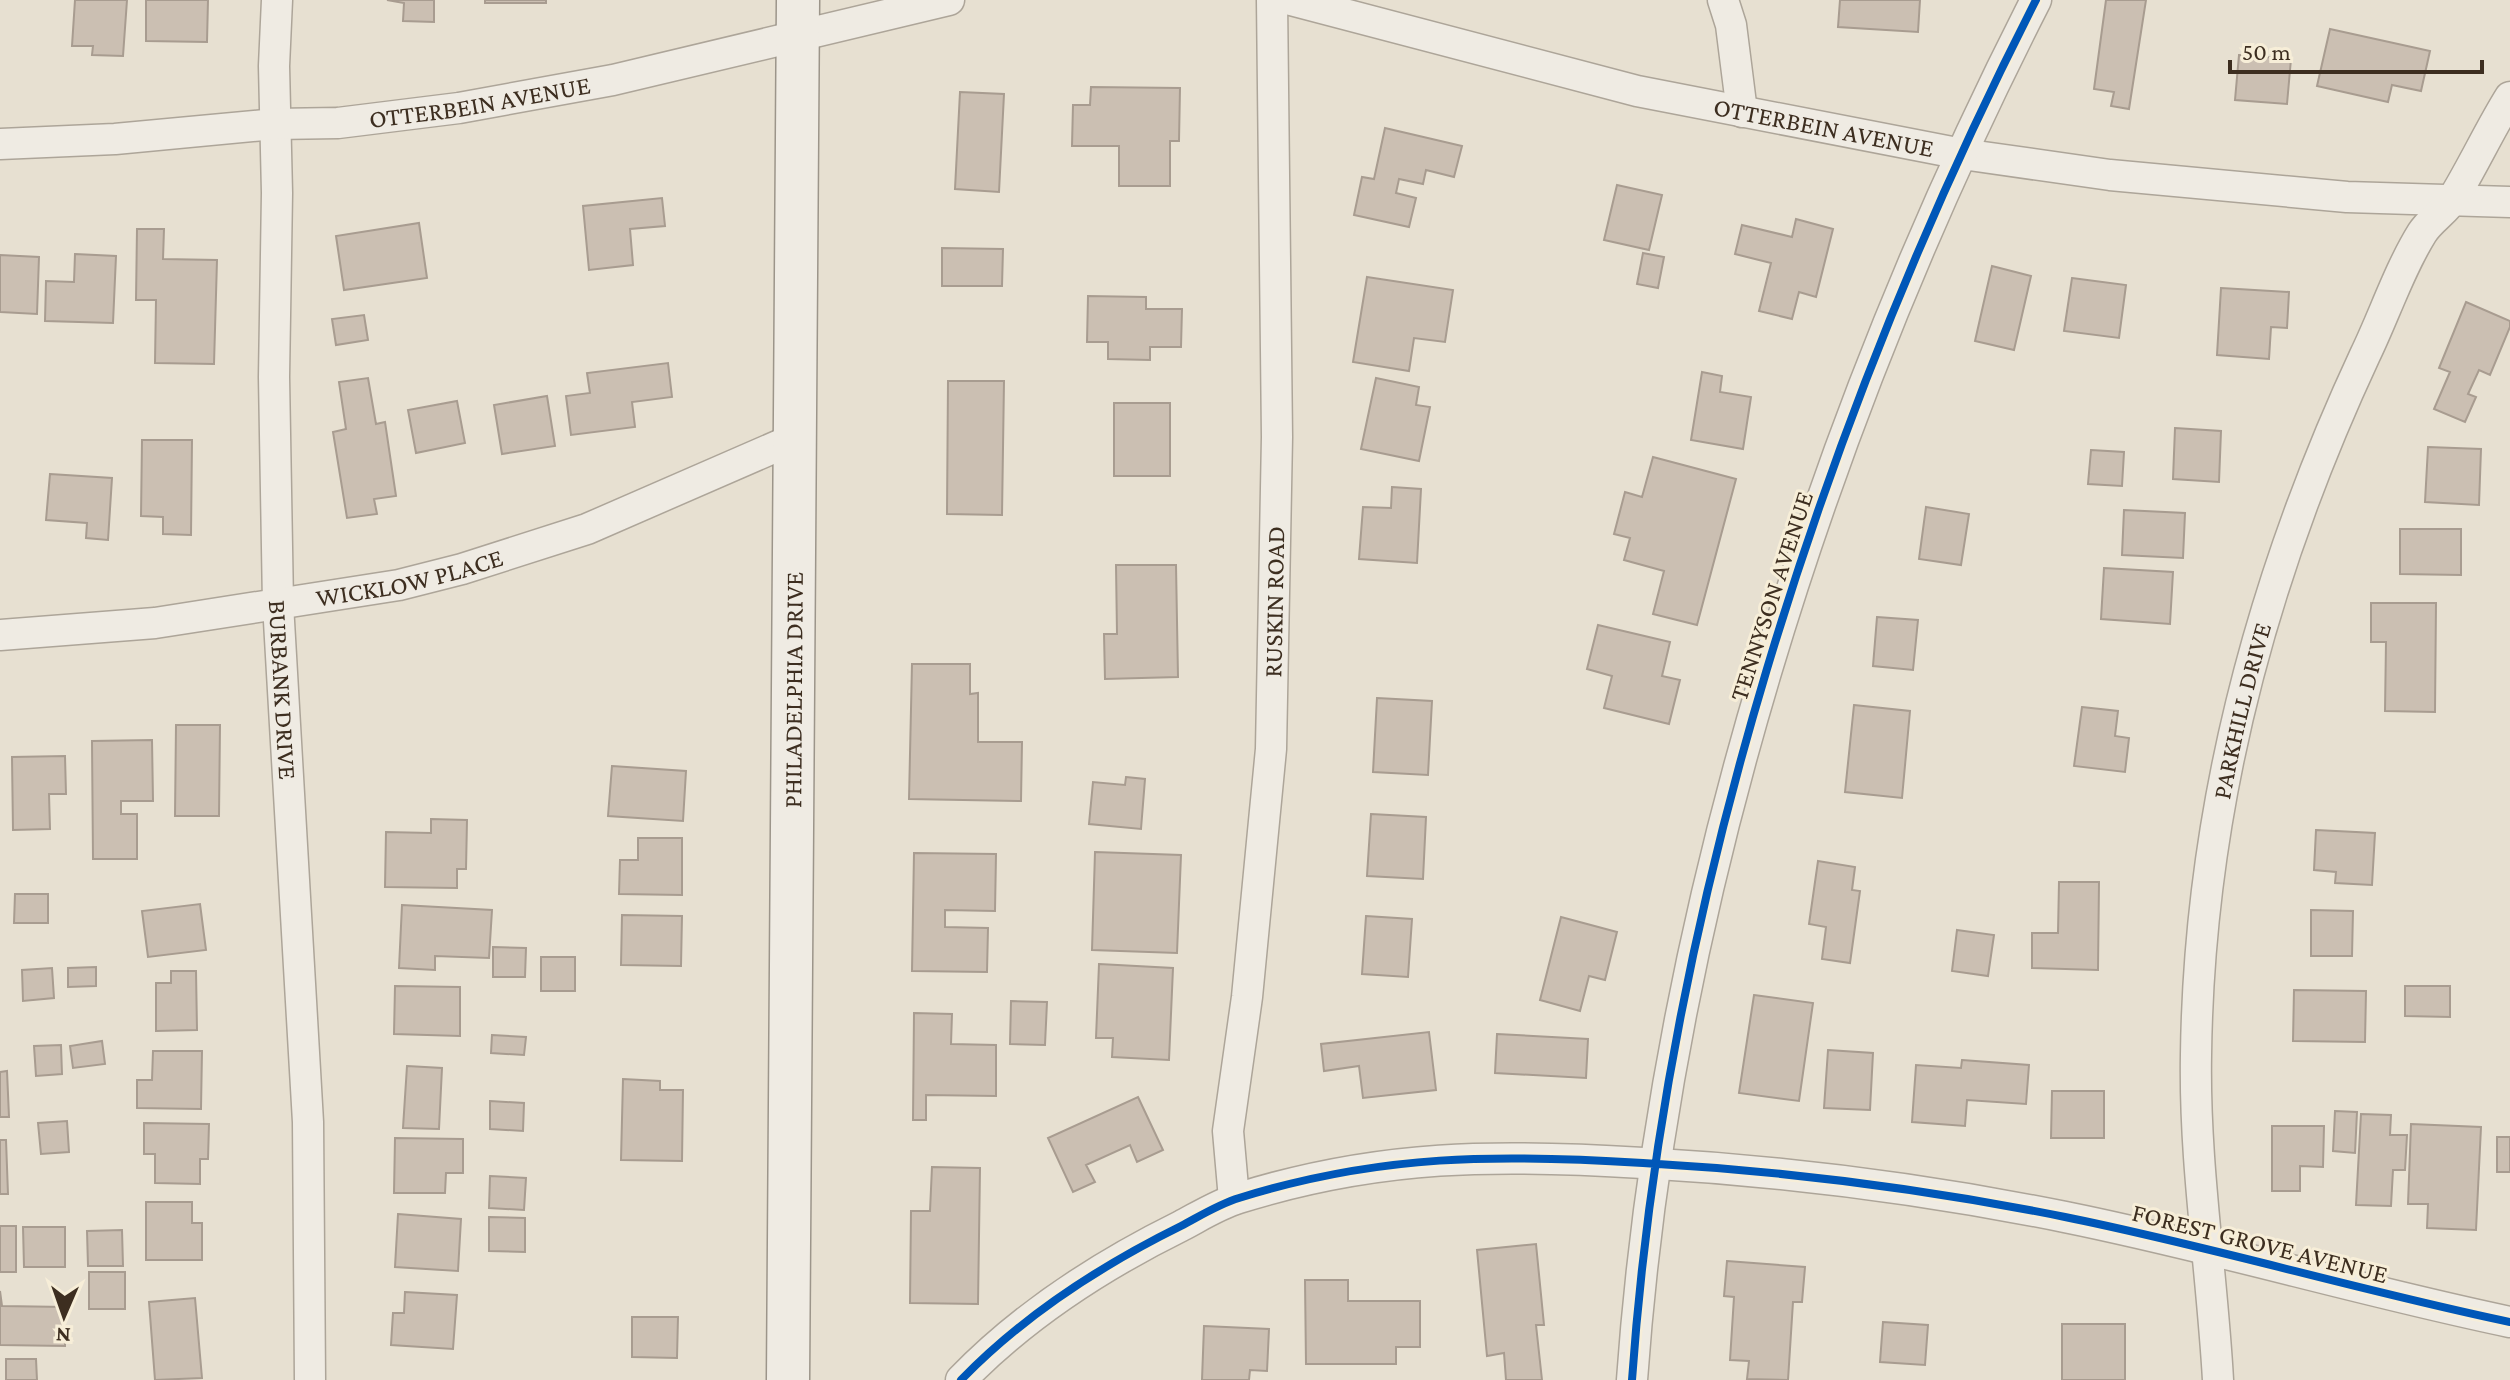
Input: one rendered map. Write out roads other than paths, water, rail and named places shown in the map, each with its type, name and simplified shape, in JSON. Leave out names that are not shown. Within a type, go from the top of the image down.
[{"type":"main road","name":"PHILADELPHIA DRIVE","points":[[788,1380],[798,18]]},
{"type":"street","name":"BURBANK DRIVE","points":[[277,0],[278,604],[307,1106],[310,1380]]},
{"type":"street","name":"OTTERBEIN AVENUE","points":[[0,144],[147,137],[275,124],[338,123],[459,108],[613,80],[798,18],[949,0]]},
{"type":"street","name":"RUSKIN ROAD","points":[[1234,1199],[1228,1131],[1249,981],[1271,749],[1277,437],[1272,0]]},
{"type":"street","name":"OTTERBEIN AVENUE","points":[[1291,0],[1637,91],[1962,154],[2126,177],[2347,197],[2510,202]]},
{"type":"street","points":[[1723,0],[1731,25],[1742,112]]},
{"type":"street","name":"TENNYSON AVENUE","points":[[1632,1380],[1638,1294],[1656,1163],[1710,882],[1753,716],[1847,430],[1962,154],[2036,0]]},
{"type":"street","name":"PARKHILL DRIVE","points":[[2218,1380],[2196,1119],[2198,990],[2215,826],[2239,704],[2274,581],[2339,412],[2423,231],[2452,201],[2510,97]]},
{"type":"street","name":"WICKLOW PLACE","points":[[0,635],[155,623],[399,585],[525,550],[680,491],[796,438]]},
{"type":"street","name":"FOREST GROVE AVENUE","points":[[961,1380],[1042,1309],[1083,1280],[1129,1252],[1234,1199],[1331,1173],[1406,1161],[1529,1156],[1830,1178],[2063,1217],[2510,1322]]}]
